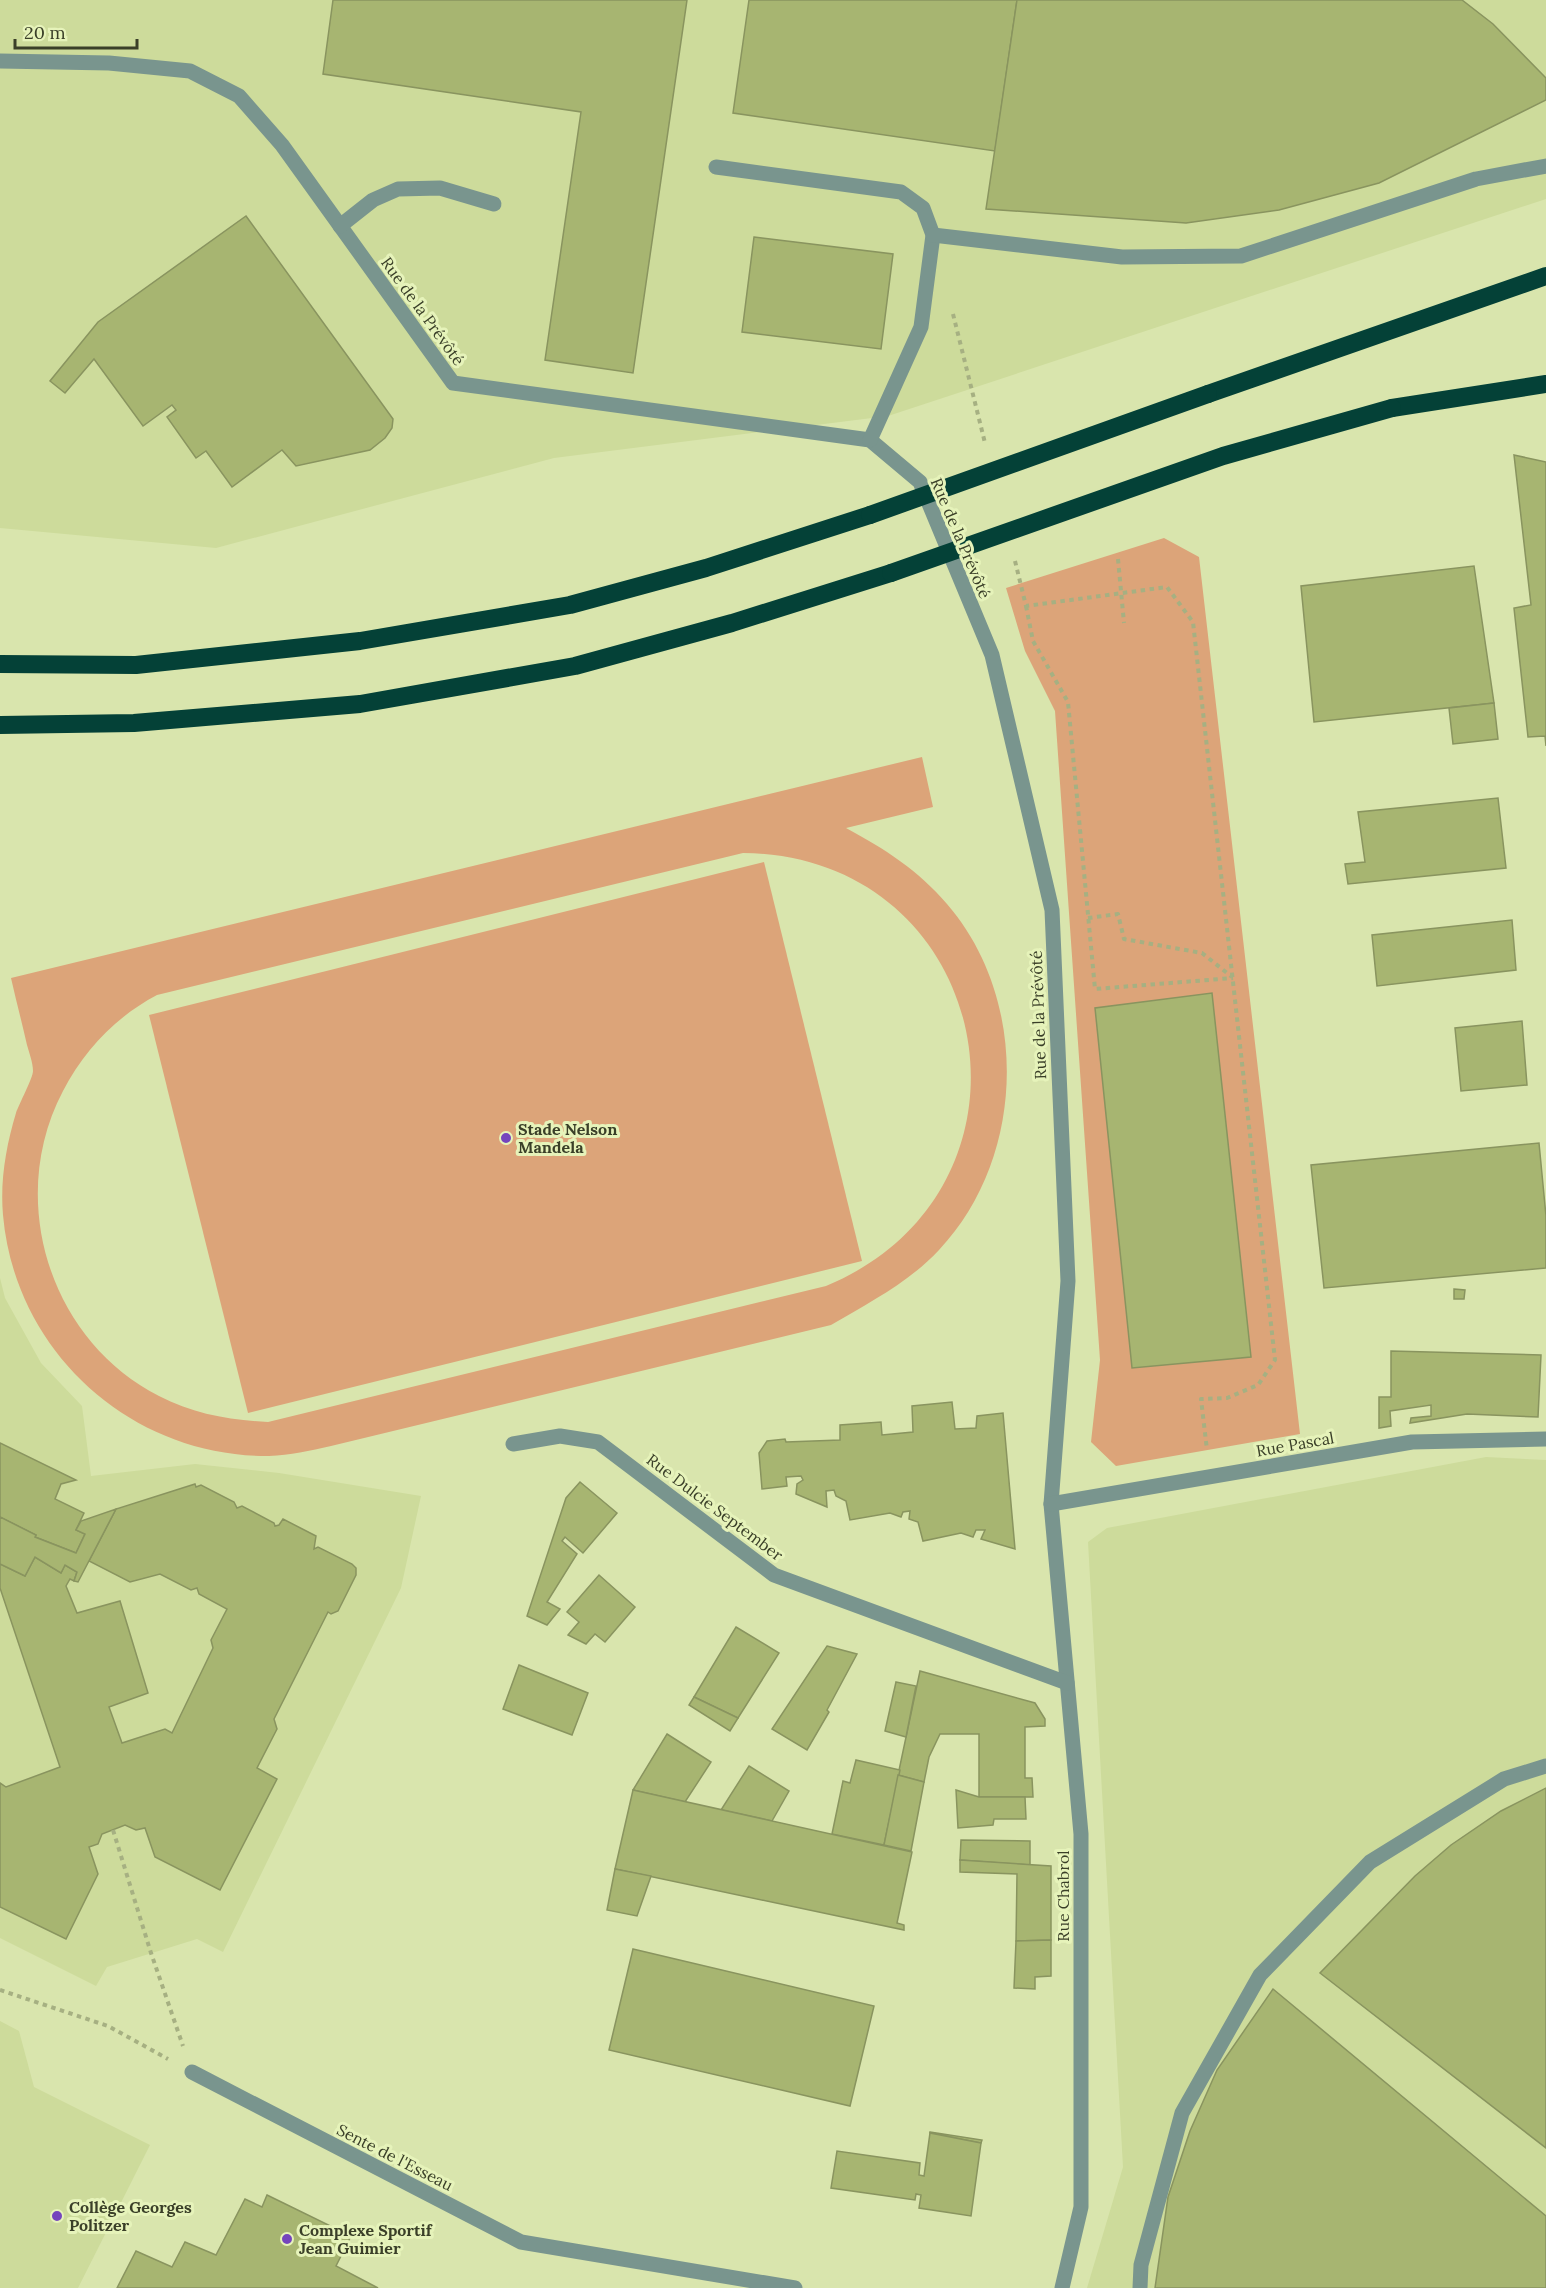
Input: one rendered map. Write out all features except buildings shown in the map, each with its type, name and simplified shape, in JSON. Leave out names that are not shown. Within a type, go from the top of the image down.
[{"type":"highway","points":[[0,664],[136,665],[360,641],[570,604],[706,568],[870,515],[1546,276]]},
{"type":"highway","points":[[0,724],[134,723],[360,704],[575,666],[732,623],[891,573],[1257,446],[1392,408],[1546,384]]},
{"type":"street","name":"Rue de la Prévôté","points":[[0,61],[109,63],[190,71],[239,96],[282,145],[453,383],[870,440],[920,482],[992,655],[1052,910],[1068,1281],[1051,1504]]},
{"type":"street","points":[[933,235],[1122,258],[1241,256],[1476,178],[1546,166]]},
{"type":"street","points":[[716,167],[901,192],[922,208],[933,235],[921,327],[870,440]]},
{"type":"street","points":[[340,226],[373,200],[398,189],[440,189],[494,204]]},
{"type":"street","name":"Rue Dulcie September","points":[[513,1444],[560,1436],[598,1442],[774,1575],[1067,1683]]},
{"type":"street","name":"Rue Pascal","points":[[1051,1504],[1412,1442],[1546,1439]]},
{"type":"street","name":"Rue Chabrol","points":[[1051,1504],[1081,1834],[1081,2207],[1062,2288]]},
{"type":"street","points":[[1140,2288],[1141,2265],[1182,2113],[1260,1975],[1370,1862],[1504,1779],[1546,1766]]},
{"type":"street","name":"Sente de l'Esseau","points":[[192,2072],[521,2242],[795,2288]]},
{"type":"path","points":[[951,304],[986,443]]},
{"type":"path","points":[[1014,559],[1033,641],[1068,702],[1095,989],[1233,978]]},
{"type":"path","points":[[1118,559],[1124,623]]},
{"type":"path","points":[[1026,606],[1167,587],[1193,622],[1275,1360],[1258,1385],[1227,1398],[1201,1399],[1211,1477]]},
{"type":"path","points":[[1088,918],[1118,914],[1124,939],[1202,953],[1233,978]]},
{"type":"path","points":[[113,1830],[151,1953],[192,2072]]},
{"type":"path","points":[[0,1990],[108,2026],[192,2072]]},
{"type":"shaded area","points":[[0,0],[1546,0],[1546,199],[888,416],[554,458],[216,548],[0,528]]},
{"type":"shaded area","points":[[1164,538],[1199,557],[1300,1434],[1116,1466],[1091,1442],[1100,1360],[1055,711],[1025,651],[1006,588]]},
{"type":"shaded area","points":[[922,757],[933,807],[846,828],[887,852],[913,871],[947,904],[974,943],[993,986],[1004,1031],[1007,1078],[1002,1125],[989,1171],[968,1213],[939,1250],[901,1282],[831,1325],[315,1450],[269,1456],[218,1452],[171,1438],[127,1416],[89,1387],[56,1352],[30,1311],[12,1265],[2,1202],[3,1176],[9,1138],[16,1113],[33,1071],[11,978]],"holes":[[[743,853],[829,868],[895,908],[942,966],[967,1034],[969,1107],[947,1178],[900,1240],[826,1286],[268,1422],[212,1415],[159,1396],[121,1371],[90,1340],[65,1303],[48,1263],[39,1220],[38,1176],[46,1133],[63,1091],[91,1048],[115,1024],[142,1003],[157,995]]]},
{"type":"shaded area","name":"Stade Nelson Mandela","points":[[764,862],[862,1261],[248,1413],[149,1015]]},
{"type":"shaded area","points":[[0,1278],[5,1298],[41,1363],[82,1406],[91,1476],[195,1464],[279,1473],[421,1496],[401,1588],[223,1952],[197,1939],[107,1967],[96,1986],[0,1938]]},
{"type":"shaded area","points":[[1486,1457],[1546,1460],[1546,2288],[1087,2288],[1123,2167],[1088,1542],[1107,1528]]},
{"type":"shaded area","name":"Collège Georges Politzer","points":[[0,2021],[19,2031],[34,2087],[150,2145],[78,2288],[0,2288]]},
{"type":"place","name":"Stade Nelson Mandela","points":[[506,1138]]},
{"type":"place","name":"Collège Georges Politzer","points":[[57,2216]]},
{"type":"place","name":"Complexe Sportif Jean Guimier","points":[[287,2239]]}]
